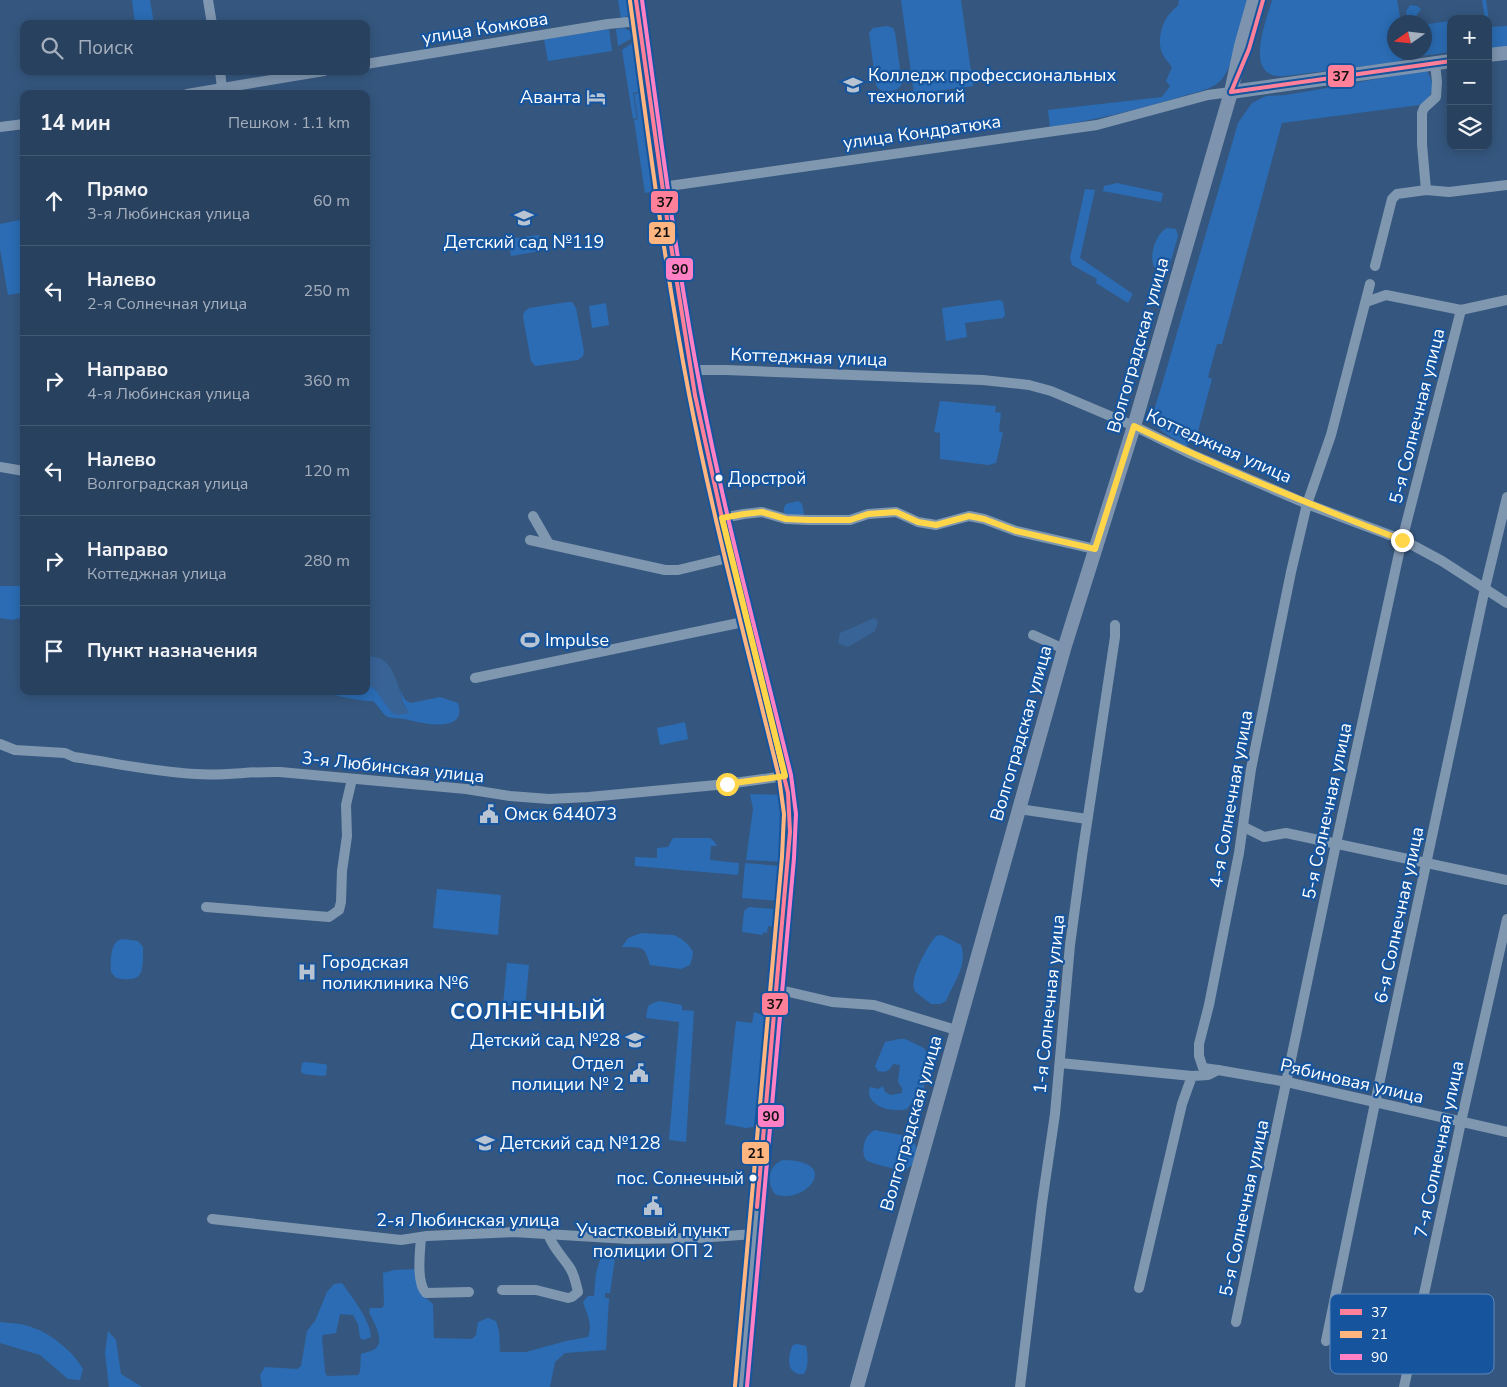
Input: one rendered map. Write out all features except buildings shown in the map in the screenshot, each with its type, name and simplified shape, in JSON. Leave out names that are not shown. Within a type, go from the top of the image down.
[{"type":"main road","points":[[636,0],[662,186],[691,370],[722,518],[785,776],[789,802],[790,832],[741,1387]]},
{"type":"main road","name":"Волгоградская улица","points":[[1232,92],[1241,46],[1254,0]]},
{"type":"main road","name":"Волгоградская улица","points":[[859,1387],[956,1030],[1064,649],[1134,426],[1232,92],[1249,49],[1263,0]]},
{"type":"main road","points":[[1492,55],[1507,52]]},
{"type":"main road","name":"улица Кондратюка","points":[[1232,92],[1447,62]]},
{"type":"street","points":[[208,0],[211,20]]},
{"type":"street","name":"улица Комкова","points":[[370,63],[639,20]]},
{"type":"street","points":[[1426,190],[1422,144],[1422,113],[1424,108],[1436,97],[1435,63]]},
{"type":"street","points":[[220,75],[222,88]]},
{"type":"street","points":[[210,90],[300,75]]},
{"type":"street","name":"улица Кондратюка","points":[[662,186],[1097,125],[1208,95],[1232,92]]},
{"type":"street","points":[[0,127],[20,124]]},
{"type":"street","points":[[1375,266],[1392,199],[1397,194],[1426,190],[1449,192],[1507,185]]},
{"type":"street","name":"4-я Солнечная улица","points":[[1218,1070],[1203,1068],[1199,1056],[1199,1044],[1209,1005],[1244,827],[1251,769],[1291,572],[1307,504],[1331,435],[1370,284]]},
{"type":"street","points":[[1366,302],[1386,295],[1461,310],[1507,300]]},
{"type":"street","name":"5-я Солнечная улица","points":[[1236,1322],[1402,540],[1461,310]]},
{"type":"street","name":"Коттеджная улица","points":[[691,370],[735,370],[1003,382],[1028,385],[1051,391],[1307,504],[1402,540],[1442,561],[1507,603]]},
{"type":"street","points":[[0,467],[20,470]]},
{"type":"street","name":"6-я Солнечная улица","points":[[1335,1294],[1374,1103],[1485,588],[1507,497]]},
{"type":"street","points":[[722,518],[762,512],[786,519],[850,520],[868,514],[896,512],[918,522],[936,525],[969,516],[984,519],[1016,531],[1095,549]]},
{"type":"street","points":[[533,516],[549,544]]},
{"type":"street","points":[[530,540],[590,555],[664,570],[678,570],[732,557]]},
{"type":"street","points":[[475,678],[748,621]]},
{"type":"street","name":"1-я Солнечная улица","points":[[1020,1387],[1060,1063],[1070,945],[1115,637],[1115,625]]},
{"type":"street","points":[[1033,635],[1064,649]]},
{"type":"street","name":"3-я Любинская улица","points":[[0,744],[15,750],[66,753],[74,757],[184,773],[280,772],[466,789],[510,796],[549,799],[727,784],[785,776]]},
{"type":"street","points":[[206,907],[329,917],[339,910],[347,836],[346,805],[352,778]]},
{"type":"street","points":[[1019,809],[1087,819]]},
{"type":"street","points":[[1244,827],[1264,837],[1286,833],[1507,880]]},
{"type":"street","name":"7-я Солнечная улица","points":[[1424,1294],[1460,1122],[1507,919]]},
{"type":"street","points":[[776,989],[832,1002],[874,1005],[956,1030]]},
{"type":"street","points":[[1060,1063],[1192,1076],[1208,1075],[1218,1070]]},
{"type":"street","name":"Рябиновая улица","points":[[1218,1070],[1287,1082],[1507,1132]]},
{"type":"street","points":[[1139,1288],[1182,1104],[1192,1076]]},
{"type":"street","name":"2-я Любинская улица","points":[[212,1219],[401,1240],[421,1237],[513,1232],[628,1239],[697,1238],[755,1234]]},
{"type":"street","points":[[502,1290],[536,1290],[568,1298],[578,1292],[570,1268],[554,1247],[548,1234]]},
{"type":"street","points":[[421,1237],[420,1265],[423,1290],[426,1293],[469,1292]]},
{"type":"street","name":"6-я Солнечная улица","points":[[1326,1341],[1330,1321]]},
{"type":"street","name":"7-я Солнечная улица","points":[[1404,1387],[1407,1374]]},
{"type":"shaded area","points":[[132,0],[150,0],[153,20],[134,20]]},
{"type":"shaded area","points":[[618,0],[630,0],[631,13],[621,19]]},
{"type":"shaded area","points":[[901,0],[961,0],[973,86],[914,94]]},
{"type":"shaded area","points":[[1179,0],[1250,0],[1235,53],[1227,72],[1218,83],[1197,92],[1164,102],[1100,118],[1050,127],[1048,110],[1162,97],[1170,86],[1166,81],[1172,67],[1163,55],[1161,48],[1162,28],[1169,15],[1178,6]]},
{"type":"shaded area","points":[[1272,0],[1397,0],[1400,15],[1387,15],[1387,60],[1401,60],[1399,62],[1285,76],[1272,75],[1264,69],[1260,60],[1262,35]]},
{"type":"shaded area","points":[[1482,0],[1486,0],[1488,15],[1484,15]]},
{"type":"shaded area","points":[[1410,5],[1421,9],[1417,15],[1407,15],[1406,11]]},
{"type":"shaded area","points":[[1447,21],[1447,53],[1432,54],[1432,23]]},
{"type":"shaded area","points":[[887,26],[893,28],[895,32],[902,84],[898,89],[886,91],[880,90],[876,85],[869,33],[873,28]]},
{"type":"shaded area","points":[[1507,26],[1507,47],[1492,49],[1492,27]]},
{"type":"shaded area","points":[[624,28],[636,36],[618,46],[616,29]]},
{"type":"shaded area","points":[[609,29],[612,51],[548,61],[544,39]]},
{"type":"shaded area","points":[[635,41],[642,91],[633,93],[637,118],[633,119],[622,50]]},
{"type":"shaded area","points":[[1426,70],[1431,80],[1432,90],[1428,98],[1419,105],[1282,123],[1222,344],[1217,344],[1208,377],[1212,379],[1196,439],[1186,446],[1159,429],[1154,419],[1154,411],[1238,123],[1252,103],[1266,96],[1286,95]]},
{"type":"shaded area","points":[[642,92],[658,191],[645,193],[634,120],[638,119],[634,94]]},
{"type":"shaded area","points":[[1117,183],[1163,193],[1161,202],[1103,191],[1104,186]]},
{"type":"shaded area","points":[[1085,189],[1095,190],[1080,258],[1133,294],[1128,303],[1096,283],[1097,279],[1072,265],[1070,258]]},
{"type":"shaded area","points":[[20,220],[20,293],[8,295],[0,249],[0,224]]},
{"type":"shaded area","points":[[1167,228],[1176,229],[1178,236],[1168,271],[1162,273],[1154,267],[1152,257],[1156,240]]},
{"type":"shaded area","points":[[539,235],[541,251],[511,256],[508,239]]},
{"type":"shaded area","points":[[1000,300],[1003,302],[1005,315],[1003,318],[965,323],[967,337],[946,341],[942,308]]},
{"type":"shaded area","points":[[572,302],[576,308],[584,351],[583,356],[578,360],[535,366],[531,361],[523,317],[524,312],[529,308]]},
{"type":"shaded area","points":[[606,303],[609,325],[592,328],[589,306]]},
{"type":"shaded area","points":[[940,401],[996,406],[995,412],[1001,413],[999,431],[1003,433],[996,463],[988,465],[940,459],[940,433],[934,432]]},
{"type":"shaded area","points":[[798,501],[802,504],[803,515],[785,514],[784,508],[786,504]]},
{"type":"shaded area","points":[[0,586],[20,586],[20,618],[12,620],[0,618]]},
{"type":"shaded area","points":[[874,618],[878,621],[875,631],[848,647],[838,643],[840,633]]},
{"type":"shaded area","points":[[370,657],[385,661],[392,670],[404,705],[410,713],[398,715],[392,713],[374,688],[370,686]]},
{"type":"shaded area","points":[[370,686],[383,699],[409,713],[403,703],[400,689],[405,700],[411,703],[440,697],[458,703],[459,713],[456,720],[450,723],[421,723],[386,716],[373,701],[336,695],[370,695]]},
{"type":"shaded area","points":[[685,722],[688,739],[660,745],[657,728]]},
{"type":"shaded area","points":[[750,794],[783,795],[784,862],[746,860],[753,809]]},
{"type":"shaded area","points":[[673,838],[710,838],[717,846],[711,846],[710,860],[739,863],[738,875],[635,866],[635,857],[657,858],[657,848],[668,847]]},
{"type":"shaded area","points":[[745,863],[781,866],[779,901],[742,898]]},
{"type":"shaded area","points":[[437,889],[501,895],[498,935],[433,928]]},
{"type":"shaded area","points":[[749,907],[777,910],[777,927],[768,926],[767,933],[763,932],[763,935],[742,932],[744,911]]},
{"type":"shaded area","points":[[641,933],[673,935],[682,939],[688,944],[693,953],[690,965],[681,969],[650,965],[644,950],[622,947],[628,938]]},
{"type":"shaded area","points":[[942,935],[961,945],[963,960],[946,1001],[940,1004],[931,1004],[915,991],[914,979],[928,947],[936,936]]},
{"type":"shaded area","points":[[122,939],[138,941],[143,947],[142,970],[137,977],[132,979],[116,978],[111,972],[113,948]]},
{"type":"shaded area","points":[[507,963],[529,965],[525,1008],[503,1005]]},
{"type":"shaded area","points":[[660,1001],[682,1005],[682,1010],[694,1011],[686,1142],[669,1140],[679,1022],[646,1018],[648,1006]]},
{"type":"shaded area","points":[[754,1012],[767,1018],[758,1122],[753,1127],[746,1128],[725,1124],[736,1021],[752,1023]]},
{"type":"shaded area","points":[[905,1039],[924,1048],[930,1057],[931,1065],[925,1076],[924,1088],[919,1097],[914,1099],[907,1109],[895,1110],[876,1104],[869,1095],[869,1089],[871,1087],[878,1089],[883,1086],[885,1092],[891,1095],[902,1093],[902,1088],[898,1082],[900,1065],[893,1064],[886,1072],[878,1071],[875,1066],[885,1042]]},
{"type":"shaded area","points":[[302,1063],[327,1065],[326,1075],[304,1074],[301,1072]]},
{"type":"shaded area","points":[[875,1130],[902,1135],[914,1142],[917,1156],[913,1164],[900,1169],[866,1160],[863,1152],[864,1143],[871,1132]]},
{"type":"shaded area","points":[[783,1160],[801,1162],[812,1167],[815,1174],[813,1182],[797,1194],[786,1196],[775,1194],[770,1185],[770,1175],[774,1166]]},
{"type":"shaded area","points":[[603,1250],[616,1251],[610,1293],[605,1293],[605,1298],[609,1298],[606,1350],[565,1353],[555,1362],[550,1387],[262,1387],[260,1375],[265,1367],[297,1369],[301,1366],[307,1331],[315,1321],[327,1292],[334,1284],[342,1283],[364,1316],[371,1337],[363,1340],[360,1338],[358,1324],[353,1315],[340,1314],[336,1333],[323,1335],[322,1337],[325,1372],[327,1376],[358,1375],[360,1372],[361,1354],[375,1349],[379,1340],[379,1335],[369,1312],[370,1308],[382,1308],[384,1305],[383,1273],[394,1270],[416,1269],[421,1294],[433,1304],[434,1338],[472,1339],[476,1335],[478,1322],[488,1318],[496,1321],[499,1331],[500,1352],[526,1352],[588,1337],[590,1323],[583,1302],[588,1296],[594,1296],[596,1273]]},
{"type":"shaded area","points":[[0,1322],[28,1326],[52,1337],[73,1355],[83,1369],[80,1380],[68,1379],[40,1355],[0,1343]]},
{"type":"shaded area","points":[[108,1331],[116,1340],[121,1374],[142,1387],[109,1387],[105,1353]]},
{"type":"shaded area","points":[[793,1345],[806,1346],[808,1360],[804,1374],[794,1372],[789,1364],[791,1349]]},
{"type":"transit line","name":"37","points":[[636,0],[669,233],[695,395],[722,518],[788,793],[790,832],[757,1207]]},
{"type":"transit line","name":"90","points":[[642,0],[676,245],[701,392],[732,536],[791,775],[796,814],[794,858],[747,1387]]},
{"type":"transit line","name":"37","points":[[1231,92],[1249,49],[1263,0]]},
{"type":"transit line","name":"21","points":[[630,1],[664,247],[689,394],[720,538],[779,777],[784,814],[782,857],[735,1386]]},
{"type":"transit line","name":"37","points":[[1231,92],[1447,62]]},
{"type":"place","name":"Колледж профессиональных технологий","points":[[853,85]]},
{"type":"place","name":"Аванта","points":[[596,97]]},
{"type":"place","name":"Детский сад №119","points":[[524,218]]},
{"type":"place","name":"Дорстрой","points":[[719,478]]},
{"type":"place","name":"Impulse","points":[[530,640]]},
{"type":"place","name":"Омск 644073","points":[[489,814]]},
{"type":"place","name":"Городская поликлиника №6","points":[[307,972]]},
{"type":"place","name":"Детский сад №28","points":[[635,1040]]},
{"type":"place","name":"Отдел полиции № 2","points":[[639,1073]]},
{"type":"place","name":"Детский сад №128","points":[[485,1143]]},
{"type":"place","name":"пос. Солнечный","points":[[753,1178]]},
{"type":"place","name":"Участковый пункт полиции ОП 2","points":[[653,1206]]},
{"type":"district","name":"СОЛНЕЧНЫЙ","points":[[528,1011]]},
{"type":"route","points":[[727,784],[785,776],[722,518],[762,512],[786,519],[850,520],[868,514],[896,512],[918,522],[936,525],[969,516],[984,519],[1016,531],[1095,549],[1134,426],[1192,454],[1307,504],[1402,540]]}]
